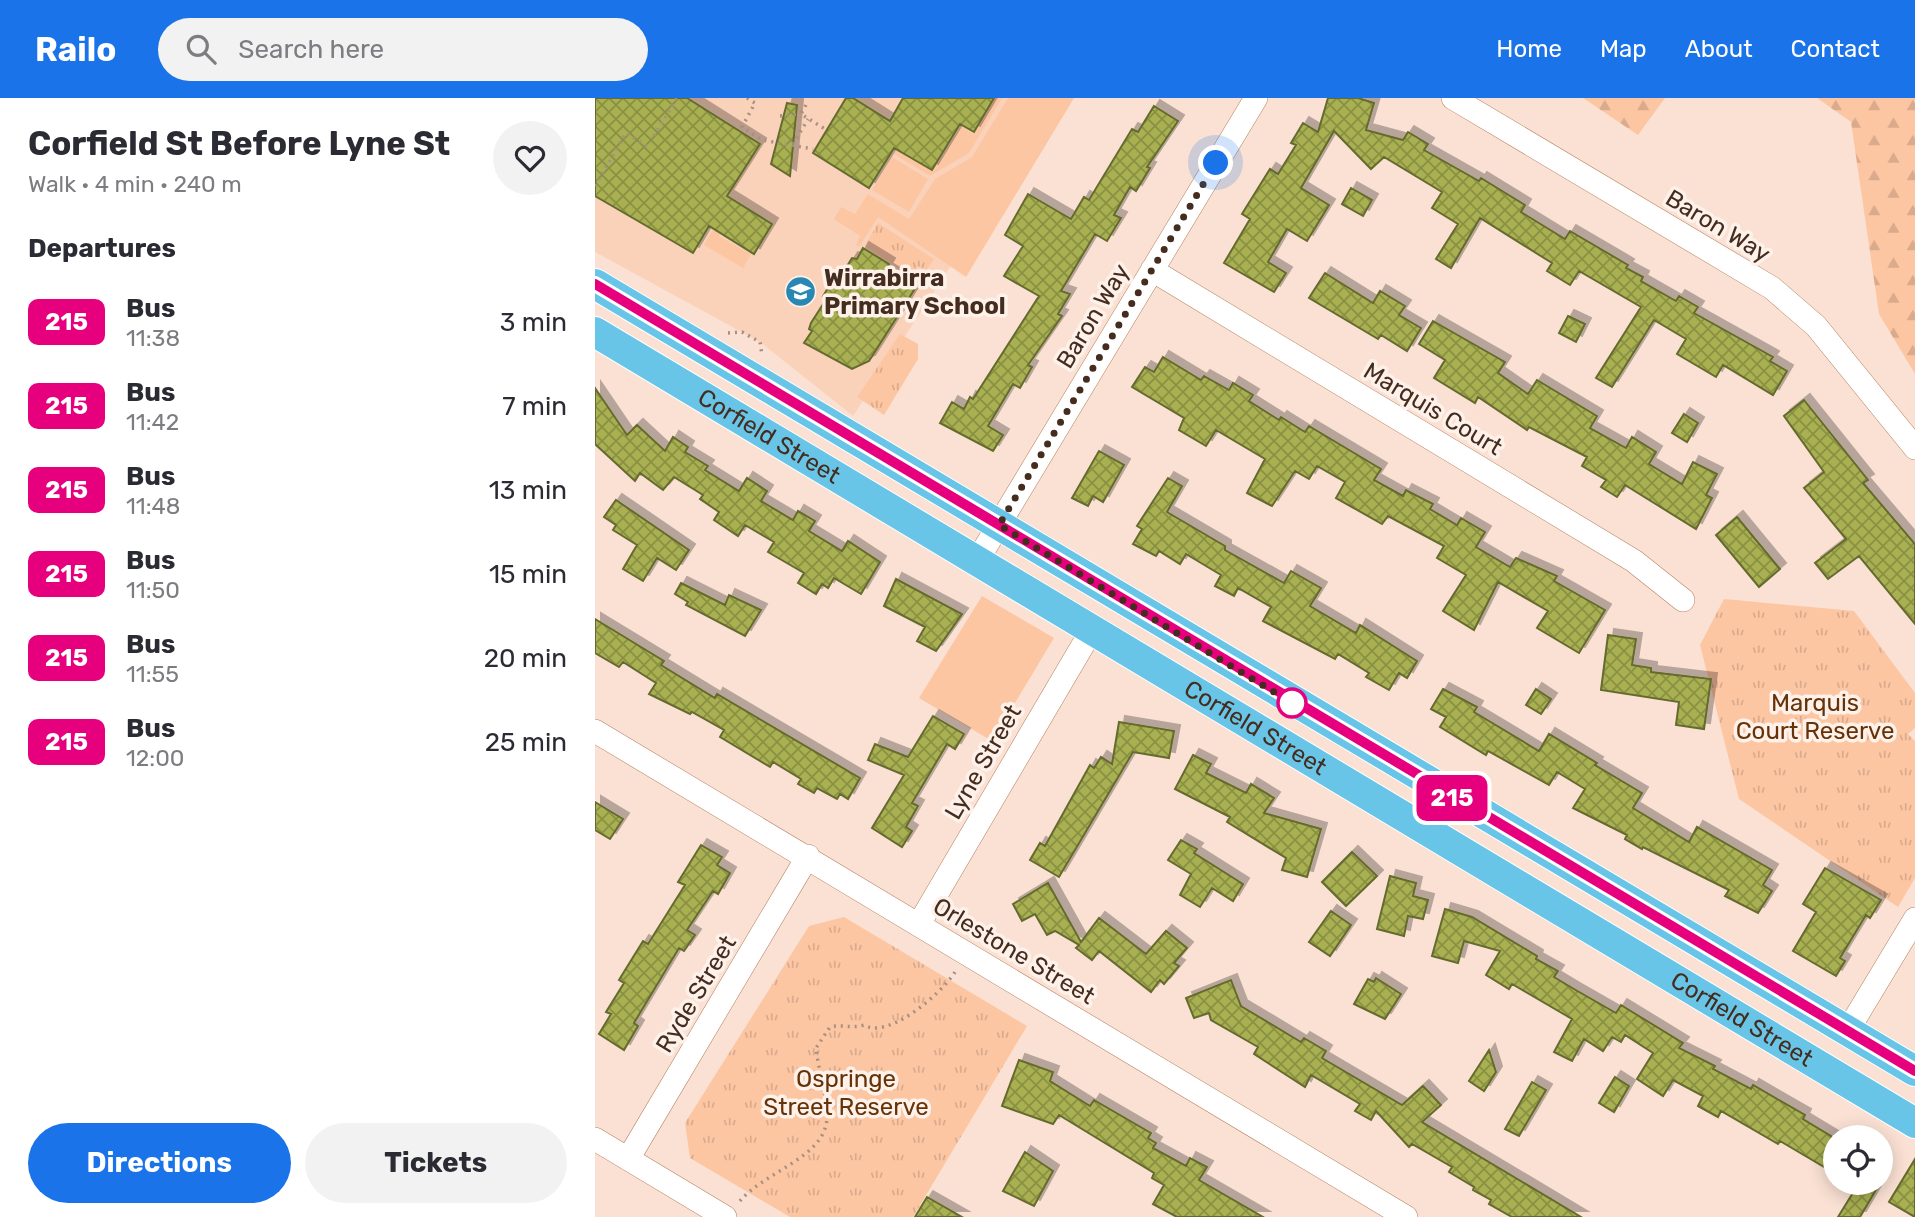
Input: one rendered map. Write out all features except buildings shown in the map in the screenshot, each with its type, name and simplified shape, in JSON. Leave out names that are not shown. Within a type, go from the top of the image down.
[{"type":"main road","name":"Corfield Street","points":[[595,284],[1238,671],[1915,1071]]},
{"type":"main road","name":"Corfield Street","points":[[595,332],[1915,1123]]},
{"type":"street","name":"Baron Way","points":[[977,561],[1256,98]]},
{"type":"street","name":"Baron Way","points":[[1453,98],[1772,288],[1816,326],[1915,448]]},
{"type":"street","name":"Marquis Court","points":[[1151,270],[1634,561],[1683,600]]},
{"type":"street","name":"Lyne Street","points":[[919,924],[1093,628]]},
{"type":"street","name":"Orlestone Street","points":[[595,731],[808,856],[1406,1217]]},
{"type":"street","name":"Ryde Street","points":[[628,1159],[808,856]]},
{"type":"street","points":[[1848,1030],[1915,919]]},
{"type":"street","points":[[595,1139],[730,1212]]},
{"type":"path","points":[[654,136],[677,98]]},
{"type":"path","points":[[747,98],[755,103],[742,127],[762,140],[813,149]]},
{"type":"path","points":[[801,114],[806,105]]},
{"type":"path","points":[[780,116],[801,114],[825,129]]},
{"type":"path","points":[[793,144],[808,119]]},
{"type":"path","points":[[595,186],[626,134],[647,146]]},
{"type":"path","points":[[730,1212],[764,1178],[800,1159],[817,1144],[827,1118],[816,1048],[830,1027],[839,1025],[853,1029],[864,1025],[873,1030],[884,1029],[932,1001],[968,953]]},
{"type":"shaded area","name":"Wirrabirra Primary School","points":[[595,98],[1060,98],[853,416],[760,342],[595,252]]},
{"type":"green space","points":[[995,98],[1002,98],[969,153],[930,176],[894,154],[907,131],[907,155],[933,171],[961,126],[974,134]]},
{"type":"green space","points":[[1008,98],[1074,98],[966,277],[878,217],[859,247],[856,245],[860,236],[834,219],[841,207],[855,214],[868,194],[909,219],[935,179],[972,157]]},
{"type":"green space","points":[[1583,98],[1665,98],[1638,135]]},
{"type":"green space","points":[[1817,98],[1915,98],[1915,374],[1879,314],[1851,122]]},
{"type":"green space","points":[[892,157],[928,179],[909,212],[872,190]]},
{"type":"green space","points":[[719,219],[726,223],[719,236],[751,254],[743,268],[704,245]]},
{"type":"green space","points":[[878,223],[934,259],[926,271],[918,266],[911,277],[865,246]]},
{"type":"green space","points":[[900,334],[918,344],[918,359],[884,415],[857,397]]},
{"type":"green space","points":[[982,596],[1054,638],[992,741],[919,698]]},
{"type":"green space","name":"Marquis Court Reserve","points":[[1724,599],[1854,611],[1915,693],[1915,728],[1908,734],[1915,741],[1915,878],[1898,907],[1739,799],[1700,645]]},
{"type":"green space","name":"Ospringe Street Reserve","points":[[844,917],[1027,1026],[913,1217],[790,1217],[690,1158],[685,1123],[809,926]]},
{"type":"bus line","name":"215","points":[[595,284],[1238,671],[1915,1071]]},
{"type":"place","name":"Wirrabirra Primary School","points":[[801,292]]},
{"type":"route","points":[[1216,163],[999,525],[1292,703]]}]
